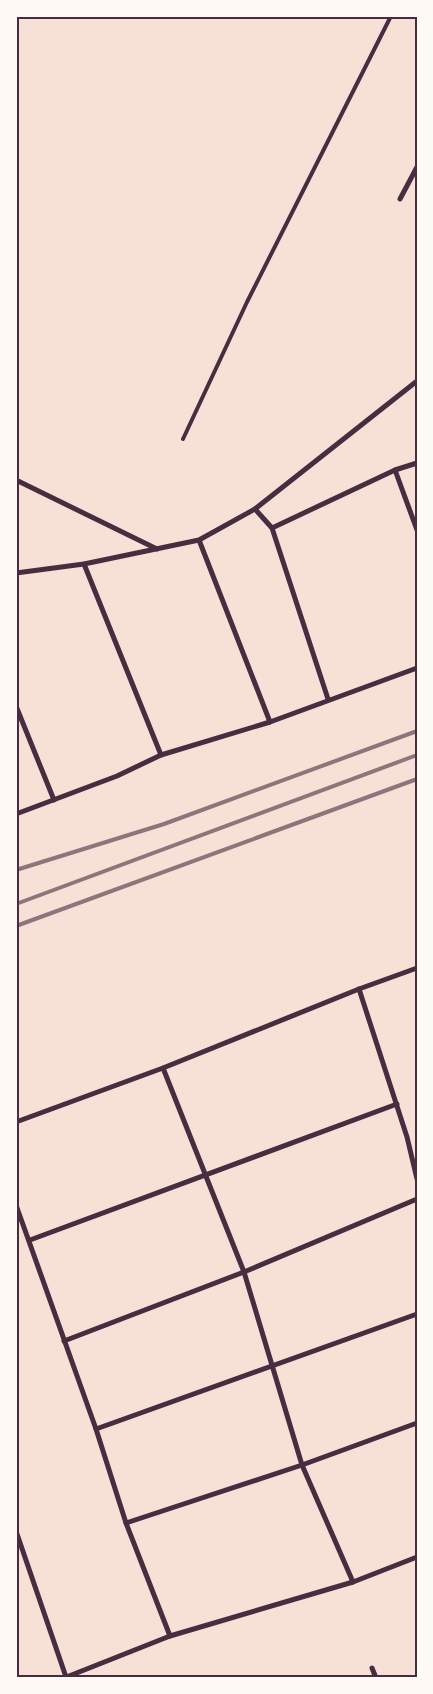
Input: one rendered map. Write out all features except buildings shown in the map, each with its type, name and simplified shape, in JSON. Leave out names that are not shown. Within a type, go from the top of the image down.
[{"type":"street","points":[[400,199],[417,167]]},
{"type":"street","points":[[16,573],[84,564],[199,540],[255,509],[417,382]]},
{"type":"street","points":[[272,528],[395,470],[417,463]]},
{"type":"street","points":[[395,470],[417,530]]},
{"type":"street","points":[[16,480],[157,550]]},
{"type":"street","points":[[255,509],[272,528],[328,699]]},
{"type":"street","points":[[199,540],[270,722]]},
{"type":"street","points":[[84,564],[161,756]]},
{"type":"street","points":[[16,814],[117,776],[161,756],[270,722],[328,699],[417,668]]},
{"type":"street","points":[[16,706],[54,800]]},
{"type":"street","points":[[16,1122],[162,1068],[359,989],[417,968]]},
{"type":"street","points":[[359,989],[397,1104],[417,1179]]},
{"type":"street","points":[[162,1068],[244,1272],[302,1465],[353,1582]]},
{"type":"street","points":[[30,1240],[397,1104]]},
{"type":"street","points":[[64,1340],[244,1272],[417,1200]]},
{"type":"street","points":[[16,1205],[96,1429],[126,1522],[170,1636]]},
{"type":"street","points":[[96,1429],[417,1314]]},
{"type":"street","points":[[126,1522],[302,1465],[417,1423]]},
{"type":"street","points":[[16,1531],[65,1677],[170,1636],[353,1582],[417,1556]]},
{"type":"street","points":[[372,1668],[376,1678]]},
{"type":"lane","points":[[182,440],[247,302],[390,16]]},
{"type":"railway","points":[[16,870],[164,824],[417,731]]},
{"type":"railway","points":[[16,904],[417,755]]},
{"type":"railway","points":[[16,926],[417,779]]}]
